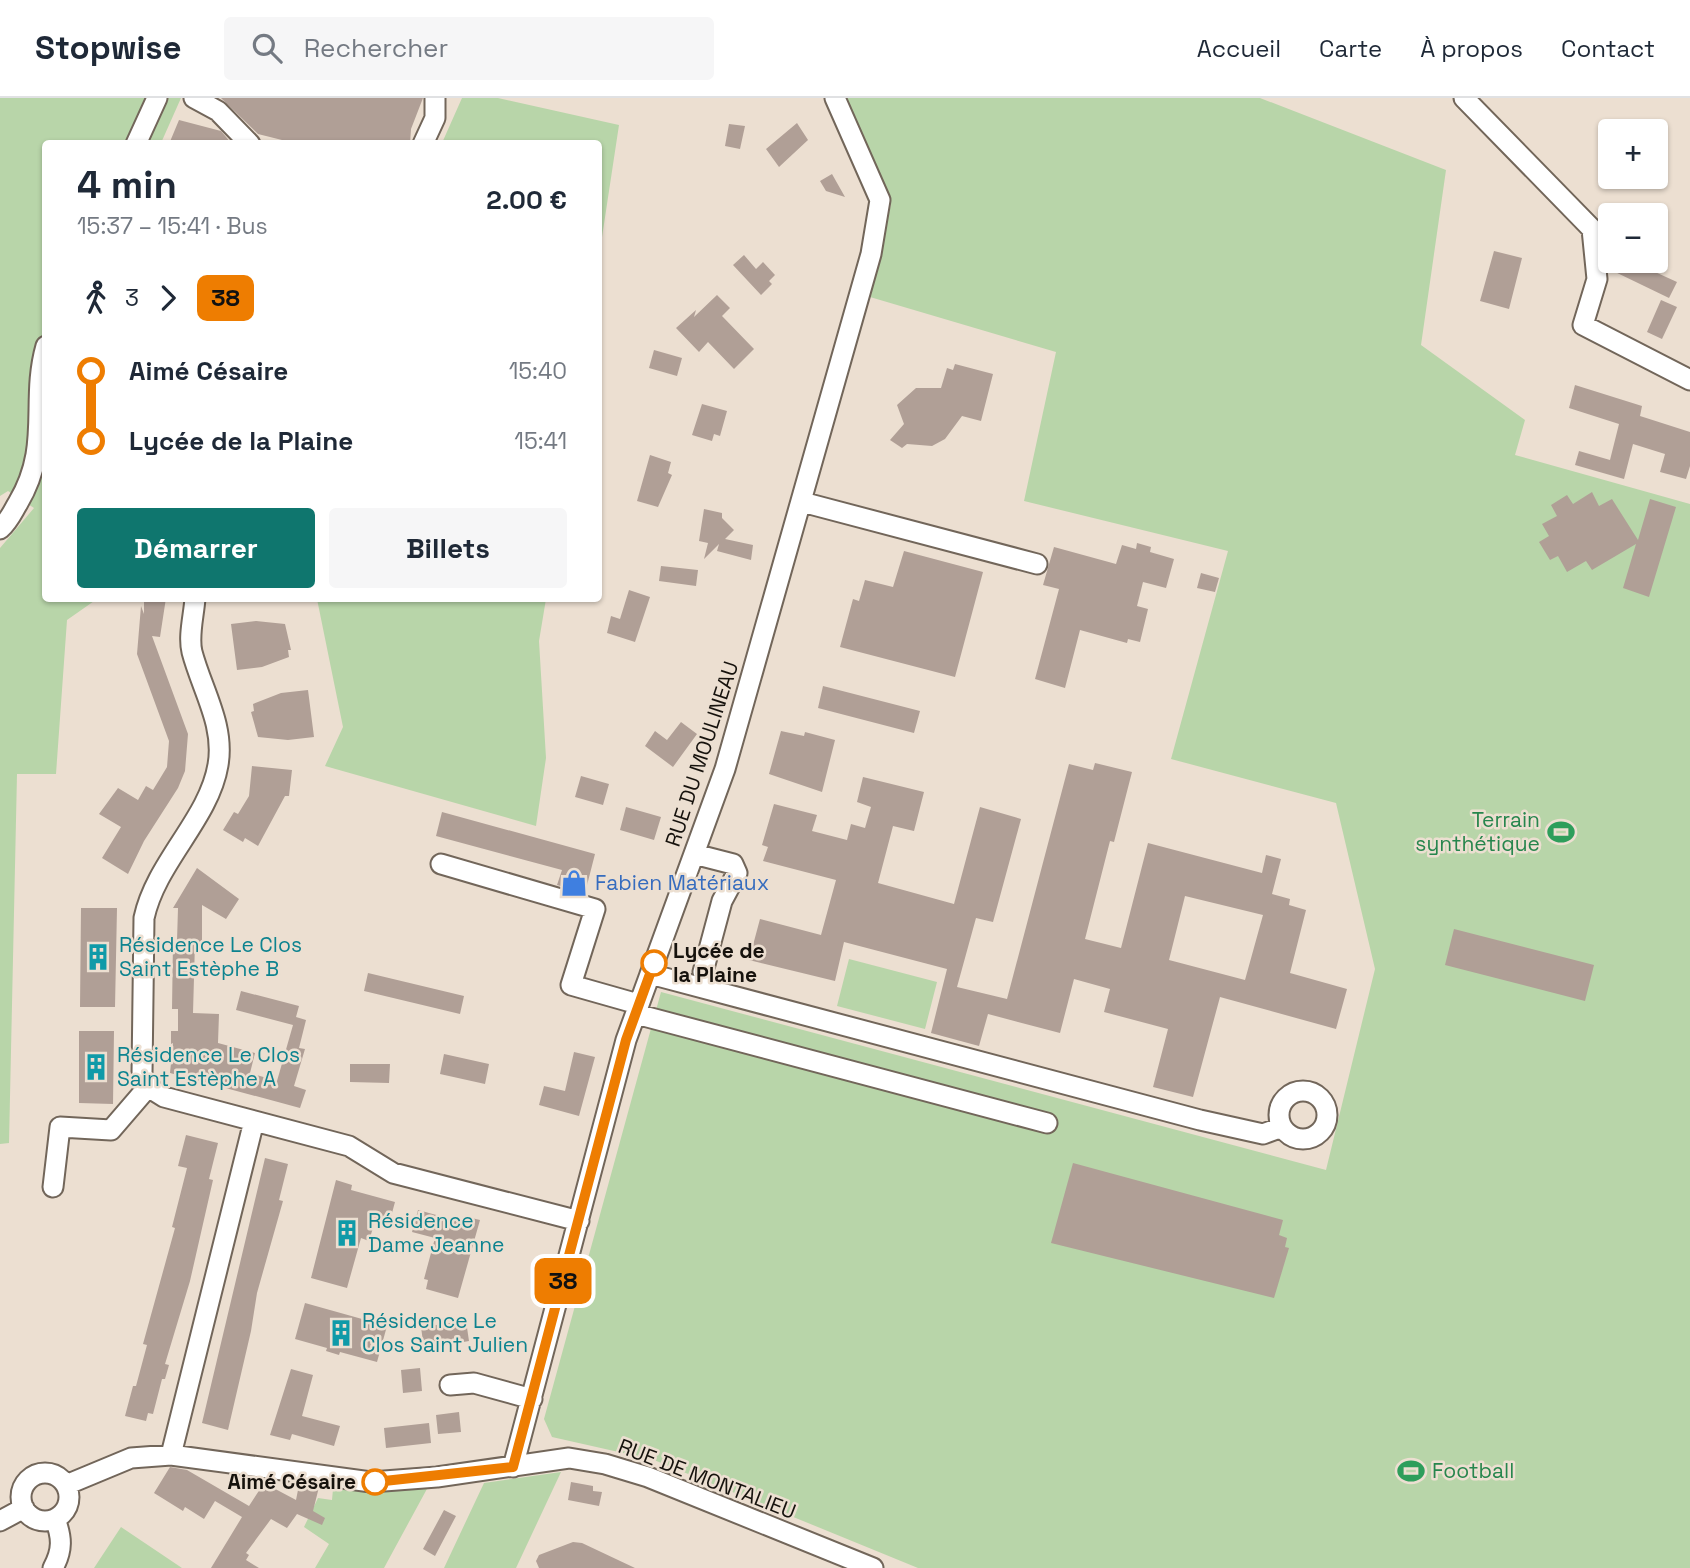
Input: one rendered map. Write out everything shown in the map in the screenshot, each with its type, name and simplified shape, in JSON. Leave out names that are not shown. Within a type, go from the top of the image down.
[{"type":"street","points":[[137,140],[157,98]]},
{"type":"street","points":[[194,98],[218,111],[246,140]]},
{"type":"street","points":[[425,140],[435,118],[435,98]]},
{"type":"street","name":"RUE DU MOULINEAU","points":[[513,1467],[626,1040],[725,769],[862,290],[880,211],[876,187],[835,98]]},
{"type":"street","points":[[1464,98],[1592,229],[1597,279],[1583,325],[1690,380]]},
{"type":"street","points":[[0,529],[8,522],[8,510],[26,490],[40,446],[42,359]]},
{"type":"street","points":[[802,502],[1037,564]]},
{"type":"street","points":[[195,602],[191,649],[221,741],[218,769],[207,796],[149,895],[144,918],[142,1074],[148,1087],[164,1097],[349,1146],[393,1173],[579,1221]]},
{"type":"street","points":[[694,854],[733,864],[737,873],[722,901],[703,972]]},
{"type":"street","points":[[441,864],[595,909],[570,985],[637,1009],[1047,1123]]},
{"type":"street","points":[[650,974],[1200,1120],[1263,1134],[1282,1128]]},
{"type":"street","points":[[52,1187],[60,1127],[111,1130],[148,1087]]},
{"type":"street","points":[[171,1455],[254,1121]]},
{"type":"street","points":[[450,1385],[474,1383],[532,1399]]},
{"type":"street","name":"RUE DE MONTALIEU","points":[[66,1485],[131,1458],[171,1455],[371,1482],[513,1467],[569,1458],[605,1464],[648,1477],[873,1568]]},
{"type":"street","points":[[41,1473],[55,1475],[66,1485],[69,1500],[62,1514],[55,1518],[41,1520],[24,1508],[23,1487],[34,1476],[41,1473]]},
{"type":"street","points":[[0,1521],[24,1508]]},
{"type":"street","points":[[53,1568],[60,1554],[62,1535],[55,1518]]},
{"type":"green space","points":[[0,98],[181,98],[162,140],[42,140],[42,602],[93,602],[67,620],[56,774],[17,774],[9,1143],[0,1144],[0,548],[34,508],[8,491],[0,496]]},
{"type":"green space","points":[[462,98],[498,98],[619,125],[602,237],[602,140],[443,140]]},
{"type":"green space","points":[[847,98],[1260,98],[1446,170],[1421,345],[1525,420],[1515,455],[1690,504],[1690,1568],[918,1568],[654,1460],[552,1437],[544,1419],[661,992],[1326,1170],[1375,969],[1336,803],[1171,759],[1228,551],[1024,501],[1056,352],[870,297],[891,204]]},
{"type":"green space","points":[[318,602],[546,602],[539,641],[546,758],[536,826],[325,766],[343,727]]},
{"type":"green space","points":[[849,959],[937,982],[925,1029],[837,1006]]},
{"type":"green space","points":[[561,1472],[516,1568],[444,1568],[484,1483]]},
{"type":"green space","points":[[428,1487],[384,1568],[315,1568],[329,1544],[304,1527],[318,1498],[332,1500],[333,1489],[381,1492]]},
{"type":"green space","points":[[121,1527],[182,1568],[94,1568]]},
{"type":"building","points":[[221,98],[423,98],[411,129],[410,140],[282,140],[258,134]]},
{"type":"building","points":[[179,120],[221,131],[229,140],[171,140]]},
{"type":"building","points":[[797,123],[808,140],[779,167],[766,149]]},
{"type":"building","points":[[729,124],[745,126],[740,149],[725,146]]},
{"type":"building","points":[[832,174],[845,197],[826,191],[820,181]]},
{"type":"building","points":[[1494,251],[1522,258],[1509,309],[1480,301]]},
{"type":"building","points":[[744,255],[756,269],[763,262],[775,275],[769,281],[772,284],[761,295],[733,265]]},
{"type":"building","points":[[1617,273],[1657,273],[1677,282],[1669,298]]},
{"type":"building","points":[[717,295],[730,308],[722,316],[754,349],[734,369],[708,342],[699,352],[676,328],[696,310],[694,317]]},
{"type":"building","points":[[1661,300],[1677,307],[1662,339],[1647,332]]},
{"type":"building","points":[[654,350],[682,358],[677,376],[649,368]]},
{"type":"building","points":[[955,364],[993,374],[981,421],[962,416],[945,439],[932,446],[907,444],[902,448],[890,440],[904,424],[897,405],[916,388],[941,388],[947,368],[953,370]]},
{"type":"building","points":[[1575,385],[1642,406],[1640,416],[1690,432],[1690,466],[1686,479],[1660,472],[1665,454],[1633,444],[1624,479],[1575,465],[1579,451],[1610,460],[1619,424],[1569,408]]},
{"type":"building","points":[[702,404],[727,411],[720,436],[714,434],[712,441],[692,435]]},
{"type":"building","points":[[650,455],[671,462],[668,473],[672,475],[658,507],[637,501]]},
{"type":"building","points":[[1592,492],[1599,506],[1612,499],[1638,540],[1650,499],[1676,507],[1649,597],[1623,588],[1636,544],[1592,570],[1586,561],[1567,572],[1558,556],[1550,560],[1539,542],[1549,536],[1542,524],[1557,516],[1551,505],[1567,495],[1573,504]]},
{"type":"building","points":[[704,509],[722,513],[722,518],[734,530],[725,539],[753,545],[751,560],[717,551],[719,544],[704,559],[708,543],[699,541]]},
{"type":"building","points":[[1137,543],[1151,547],[1150,552],[1174,559],[1166,588],[1143,582],[1137,606],[1148,609],[1140,642],[1128,639],[1127,643],[1080,630],[1065,688],[1035,679],[1059,589],[1043,585],[1054,547],[1116,564],[1122,545],[1136,549]]},
{"type":"building","points":[[904,551],[983,572],[955,677],[840,647],[853,599],[859,601],[865,580],[893,587]]},
{"type":"building","points":[[661,566],[698,570],[696,586],[659,581]]},
{"type":"building","points":[[1201,573],[1219,578],[1215,592],[1197,588]]},
{"type":"building","points":[[629,590],[650,597],[635,642],[607,633],[611,616],[620,619]]},
{"type":"building","points":[[144,602],[165,602],[160,637],[152,636],[188,734],[185,771],[178,788],[144,841],[128,874],[102,858],[121,827],[99,814],[118,788],[138,800],[146,786],[153,790],[167,767],[169,741],[137,654],[141,606],[144,614]]},
{"type":"building","points":[[256,621],[285,624],[291,650],[288,650],[289,657],[262,667],[237,670],[231,624]]},
{"type":"building","points":[[823,686],[920,711],[914,733],[818,708]]},
{"type":"building","points":[[308,690],[314,737],[288,740],[258,737],[251,712],[254,711],[253,704],[281,693]]},
{"type":"building","points":[[681,722],[697,734],[673,767],[645,746],[655,731],[667,740]]},
{"type":"building","points":[[781,731],[804,736],[805,732],[835,740],[822,792],[769,774]]},
{"type":"building","points":[[1095,763],[1132,772],[1114,842],[1110,841],[1085,939],[1121,948],[1148,843],[1262,873],[1266,855],[1281,859],[1272,894],[1290,899],[1289,905],[1306,910],[1290,973],[1347,989],[1336,1029],[1220,997],[1193,1097],[1153,1087],[1168,1029],[1104,1012],[1110,989],[1074,979],[1060,1033],[988,1014],[979,1046],[931,1033],[947,969],[844,942],[835,981],[749,960],[760,919],[821,935],[836,880],[763,861],[768,847],[762,845],[774,804],[817,815],[812,831],[847,840],[851,824],[865,828],[871,807],[857,802],[863,777],[924,792],[914,831],[893,826],[878,883],[954,904],[980,807],[1021,819],[993,922],[976,918],[957,987],[1007,999],[1069,764],[1093,770]],"holes":[[[1185,896],[1263,915],[1245,980],[1169,960]]]},
{"type":"building","points":[[252,766],[292,770],[289,796],[285,796],[258,846],[245,838],[243,842],[223,830],[234,812],[238,814],[249,796]]},
{"type":"building","points":[[581,776],[609,784],[603,805],[575,797]]},
{"type":"building","points":[[626,807],[661,817],[654,840],[620,830]]},
{"type":"building","points":[[442,812],[595,854],[585,893],[557,885],[562,870],[436,836]]},
{"type":"building","points":[[197,868],[239,899],[226,919],[202,905],[202,942],[195,942],[193,1013],[219,1014],[218,1043],[255,1053],[250,1073],[277,1081],[293,1025],[236,1010],[241,991],[299,1006],[296,1017],[306,1020],[299,1048],[305,1049],[294,1086],[306,1090],[300,1108],[170,1073],[173,1043],[171,1044],[171,1031],[178,1031],[178,1009],[172,1009],[173,941],[177,941],[178,908],[173,908]]},
{"type":"building","name":"Résidence Le Clos Saint Estèphe B","points":[[81,908],[117,908],[115,1007],[80,1007]]},
{"type":"building","points":[[1454,929],[1594,965],[1585,1001],[1445,965]]},
{"type":"building","points":[[368,973],[464,996],[460,1014],[364,991]]},
{"type":"building","name":"Résidence Le Clos Saint Estèphe A","points":[[79,1031],[114,1031],[113,1104],[79,1103]]},
{"type":"building","points":[[574,1052],[595,1057],[579,1116],[539,1105],[544,1086],[565,1091]]},
{"type":"building","points":[[444,1054],[489,1064],[485,1084],[440,1074]]},
{"type":"building","points":[[350,1064],[390,1064],[389,1083],[350,1082]]},
{"type":"building","points":[[186,1135],[218,1143],[209,1179],[213,1180],[190,1281],[165,1364],[169,1365],[165,1379],[162,1379],[153,1414],[148,1413],[146,1421],[125,1416],[147,1345],[143,1344],[175,1228],[172,1227],[187,1168],[178,1166]]},
{"type":"building","points":[[265,1158],[288,1164],[279,1200],[283,1201],[257,1293],[228,1430],[202,1423]]},
{"type":"building","points":[[1073,1163],[1283,1220],[1279,1235],[1287,1238],[1285,1247],[1289,1248],[1274,1298],[1051,1243]]},
{"type":"building","name":"Résidence Dame Jeanne","points":[[336,1180],[352,1185],[351,1190],[395,1202],[389,1224],[375,1221],[369,1241],[361,1238],[347,1288],[311,1278]]},
{"type":"building","name":"Résidence Dame Jeanne","points":[[418,1210],[462,1222],[463,1216],[480,1220],[458,1298],[426,1289],[428,1280],[424,1279],[435,1238],[412,1232]]},
{"type":"building","name":"Résidence Le Clos Saint Julien","points":[[305,1303],[387,1326],[377,1362],[340,1352],[339,1355],[326,1351],[327,1348],[295,1339]]},
{"type":"building","points":[[466,1321],[469,1341],[424,1349],[421,1327]]},
{"type":"building","points":[[420,1368],[422,1391],[403,1393],[401,1370]]},
{"type":"building","name":"Résidence Le Clos Saint Julien","points":[[291,1369],[313,1375],[302,1416],[340,1426],[334,1446],[292,1434],[290,1440],[270,1435]]},
{"type":"building","points":[[459,1412],[461,1432],[438,1434],[436,1415]]},
{"type":"building","points":[[429,1423],[431,1443],[386,1448],[384,1428]]},
{"type":"building","points":[[170,1467],[187,1470],[249,1506],[264,1483],[296,1500],[299,1485],[319,1487],[313,1511],[325,1518],[322,1525],[297,1514],[287,1528],[271,1519],[246,1553],[249,1555],[246,1560],[259,1568],[211,1568],[242,1517],[215,1501],[204,1519],[185,1507],[183,1511],[154,1493]]},
{"type":"building","points":[[571,1482],[593,1486],[593,1491],[602,1492],[599,1506],[568,1500]]},
{"type":"building","points":[[444,1510],[456,1516],[435,1556],[423,1549]]},
{"type":"building","points":[[573,1542],[582,1543],[635,1568],[539,1568],[536,1561],[539,1555]]},
{"type":"bus line","name":"38","points":[[375,1482],[513,1467],[626,1040],[654,963]]},
{"type":"place","name":"Terrain synthétique","points":[[1561,832]]},
{"type":"place","name":"Fabien Matériaux","points":[[574,883]]},
{"type":"place","name":"Résidence Le Clos Saint Estèphe B","points":[[98,957]]},
{"type":"place","name":"Lycée de la Plaine","points":[[654,963]]},
{"type":"place","name":"Résidence Le Clos Saint Estèphe A","points":[[96,1067]]},
{"type":"place","name":"Résidence Dame Jeanne","points":[[347,1233]]},
{"type":"place","name":"Résidence Le Clos Saint Julien","points":[[341,1333]]},
{"type":"place","name":"Football","points":[[1411,1471]]},
{"type":"place","name":"Aimé Césaire","points":[[375,1482]]}]
